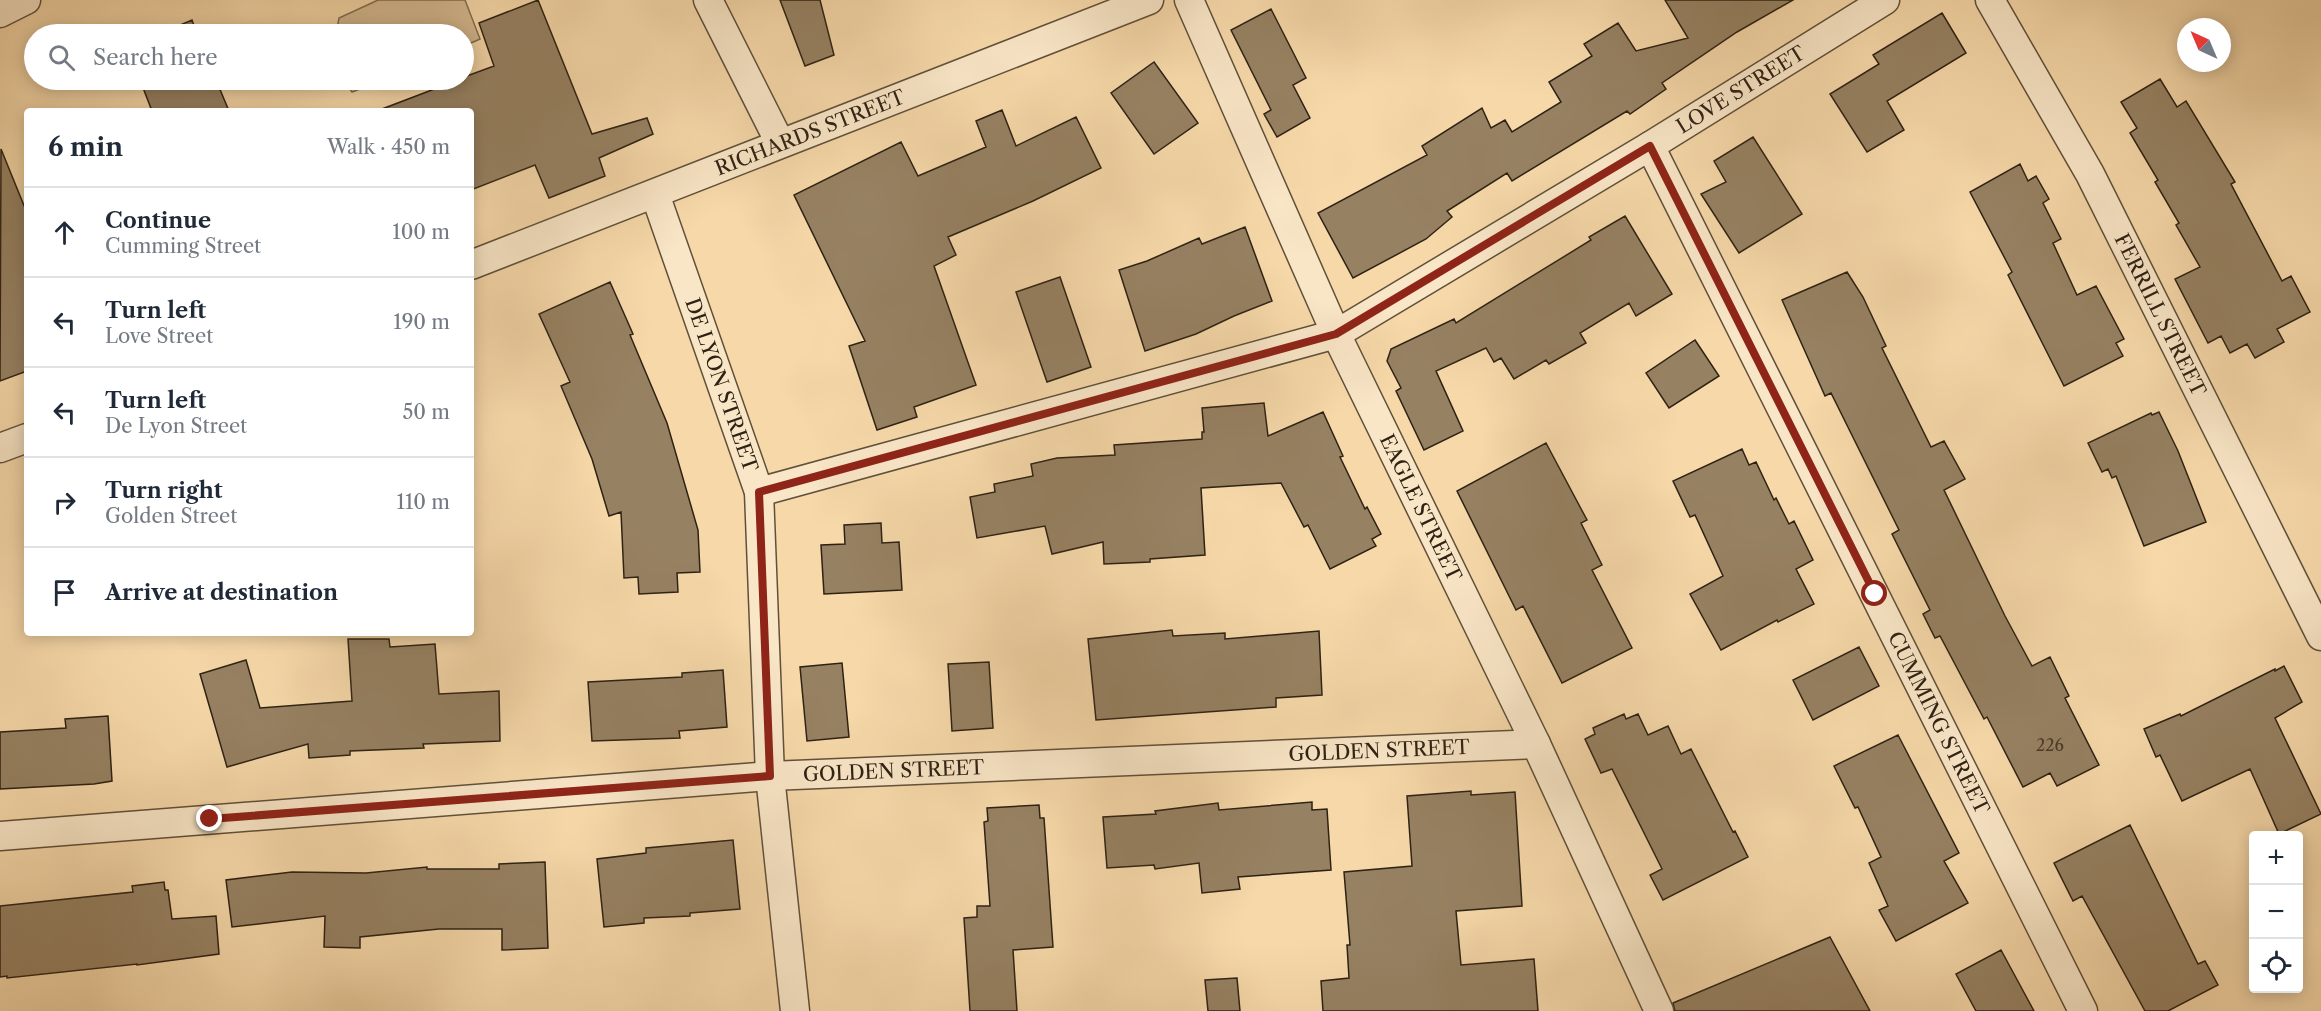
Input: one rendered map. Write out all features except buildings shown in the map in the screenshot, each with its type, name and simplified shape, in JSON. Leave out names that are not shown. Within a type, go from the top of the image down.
[{"type":"street","points":[[0,13],[26,0]]},
{"type":"street","points":[[708,0],[780,142]]},
{"type":"street","name":"RICHARDS STREET","points":[[474,264],[655,194],[780,142],[1149,0]]},
{"type":"street","name":"EAGLE STREET","points":[[1189,0],[1336,334],[1536,744],[1659,1011]]},
{"type":"street","name":"LOVE STREET","points":[[759,492],[1336,334],[1650,146],[1885,0]]},
{"type":"street","name":"FERRILL STREET","points":[[1990,0],[2090,174],[2321,636]]},
{"type":"street","name":"CUMMING STREET","points":[[1650,146],[2083,1011]]},
{"type":"street","name":"DE LYON STREET","points":[[655,194],[759,492],[770,776],[795,1011]]},
{"type":"street","points":[[0,448],[24,439]]},
{"type":"street","name":"GOLDEN STREET","points":[[0,836],[770,776],[1536,744]]},
{"type":"shaded area","points":[[378,0],[465,0],[480,39],[474,42],[474,24],[338,24],[339,18]]},
{"type":"route","points":[[210,819],[770,776],[759,492],[1336,334],[1650,146],[1875,594]]}]
